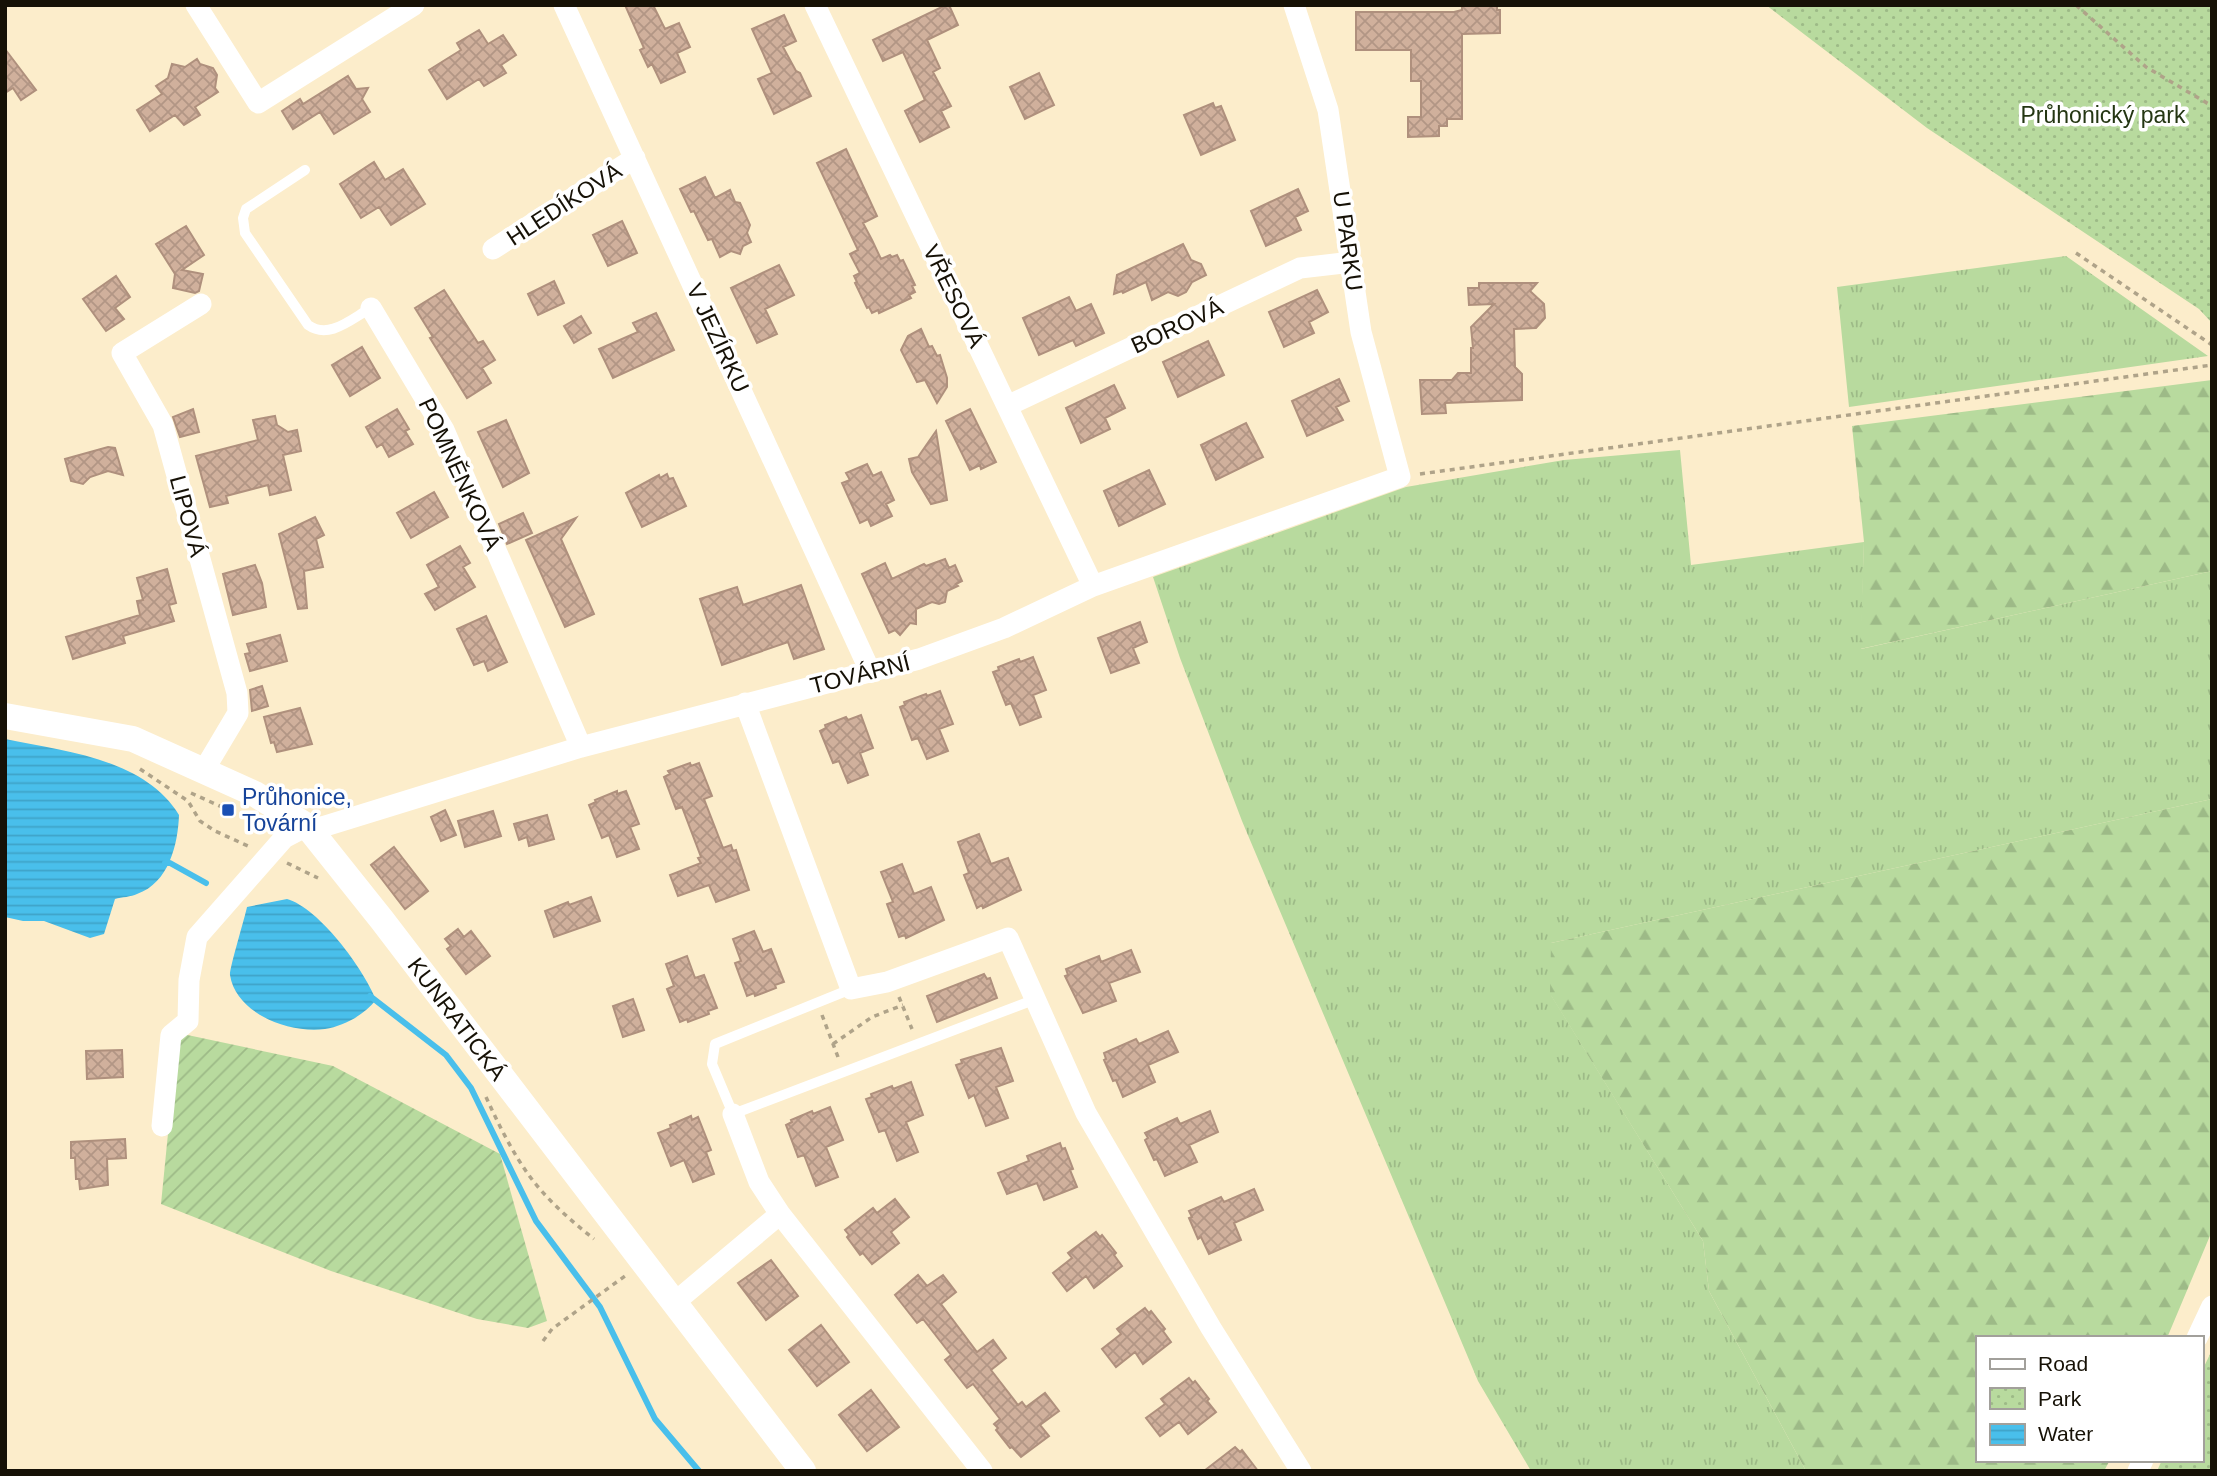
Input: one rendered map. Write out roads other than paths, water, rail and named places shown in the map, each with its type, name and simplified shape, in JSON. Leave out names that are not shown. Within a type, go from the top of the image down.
[{"type":"street","points":[[196,5],[258,103],[414,5]]},
{"type":"street","name":"V JEZÍRKU","points":[[564,5],[870,671]]},
{"type":"street","name":"VŘESOVÁ","points":[[815,5],[1093,586]]},
{"type":"street","name":"U PARKU","points":[[1294,5],[1328,110],[1361,332],[1400,477]]},
{"type":"street","name":"HLEDÍKOVÁ","points":[[493,250],[635,158]]},
{"type":"street","name":"BOROVÁ","points":[[1007,406],[1300,268],[1352,262]]},
{"type":"street","name":"LIPOVÁ","points":[[201,304],[122,353],[163,425],[237,693],[238,713],[204,770]]},
{"type":"street","name":"POMNĚNKOVÁ","points":[[371,308],[444,430],[581,747]]},
{"type":"street","name":"TOVÁRNÍ","points":[[306,826],[322,827],[581,747],[919,659],[1004,628],[1093,586],[1400,477]]},
{"type":"street","points":[[745,704],[851,989],[893,980],[1008,938],[1087,1113],[1211,1328],[1301,1471]]},
{"type":"street","name":"KUNRATICKÁ","points":[[5,716],[133,739],[255,794],[306,826],[390,931],[629,1269],[674,1303],[803,1471]]},
{"type":"street","points":[[162,1126],[170,1035],[188,1021],[189,980],[197,937],[284,838],[306,826]]},
{"type":"street","points":[[733,1114],[760,1182],[780,1214],[982,1471]]},
{"type":"street","points":[[674,1303],[780,1214]]},
{"type":"street","points":[[2198,1336],[2212,1306]]},
{"type":"lane","name":"POMNĚNKOVÁ","points":[[305,170],[246,209],[243,218],[245,233],[308,325],[317,331],[328,332],[371,308]]},
{"type":"lane","points":[[851,989],[715,1044],[712,1064],[733,1114],[1036,999]]},
{"type":"water","points":[[5,739],[77,754],[125,770],[146,781],[164,796],[179,815],[174,850],[164,872],[148,889],[115,899],[104,934],[90,938],[44,921],[23,921],[5,917]]},
{"type":"water","points":[[287,899],[313,914],[339,941],[362,972],[376,1000],[353,1019],[325,1029],[296,1028],[253,1011],[234,989],[230,971],[247,907]]},
{"type":"waterway","points":[[165,863],[170,863],[206,883]]},
{"type":"waterway","points":[[370,996],[446,1055],[471,1088],[536,1221],[600,1307],[655,1419],[699,1471]]},
{"type":"place","name":"Průhonice, Tovární","points":[[228,810]]},
{"type":"park label","name":"Průhonický park","points":[[2103,115]]}]
